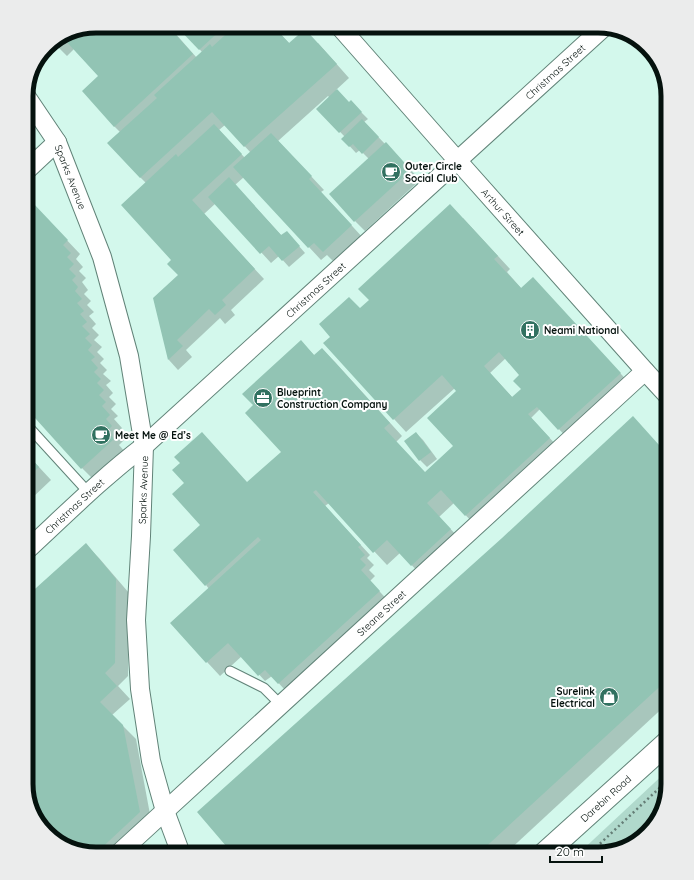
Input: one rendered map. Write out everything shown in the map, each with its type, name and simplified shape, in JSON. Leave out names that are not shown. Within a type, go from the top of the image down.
[{"type":"main road","name":"Darebin Road","points":[[552,847],[661,748]]},
{"type":"street","name":"Arthur Street","points":[[345,33],[661,388]]},
{"type":"street","name":"Christmas Street","points":[[33,545],[89,493],[144,446],[597,33]]},
{"type":"street","name":"Sparks Avenue","points":[[33,106],[57,142],[102,257],[129,356],[144,446],[136,620],[140,689],[151,761],[165,811],[178,847]]},
{"type":"street","points":[[33,164],[57,142]]},
{"type":"street","name":"Steane Street","points":[[126,847],[645,371]]},
{"type":"lane","points":[[33,432],[89,493]]},
{"type":"lane","points":[[230,671],[264,688],[281,705]]},
{"type":"path","points":[[596,847],[661,787]]},
{"type":"green space","points":[[661,777],[659,800],[653,816],[643,829],[626,841],[614,845],[586,847]]},
{"type":"building","points":[[96,33],[174,33],[193,54],[114,127],[82,91],[98,76],[65,40],[84,34]]},
{"type":"building","points":[[183,33],[217,33],[199,50]]},
{"type":"building","points":[[227,33],[280,33],[289,43],[300,33],[309,33],[337,64],[244,147],[212,112],[140,178],[107,143],[157,98],[154,95],[210,44],[212,47]]},
{"type":"building","points":[[337,89],[349,102],[351,100],[362,112],[339,133],[316,109]]},
{"type":"building","points":[[362,119],[379,137],[362,154],[353,144],[349,147],[341,139]]},
{"type":"building","points":[[214,124],[242,154],[192,200],[255,269],[222,300],[226,305],[215,315],[209,309],[177,340],[183,346],[168,360],[153,298],[178,275],[167,264],[171,260],[121,205],[176,154],[178,157]]},
{"type":"building","points":[[271,133],[312,176],[309,179],[352,225],[323,252],[314,243],[308,248],[233,167]]},
{"type":"building","points":[[386,142],[411,170],[354,222],[329,194]]},
{"type":"building","points":[[229,177],[281,235],[287,231],[300,246],[282,261],[269,246],[260,254],[208,197]]},
{"type":"building","points":[[33,203],[68,240],[63,245],[71,253],[67,257],[74,264],[69,269],[76,276],[72,280],[78,287],[75,291],[82,299],[77,303],[84,311],[80,314],[87,322],[82,326],[90,334],[85,338],[92,345],[88,350],[95,357],[91,360],[98,368],[94,372],[101,379],[97,383],[104,390],[99,395],[106,402],[102,406],[110,415],[106,419],[112,426],[107,431],[114,439],[81,469],[33,416]]},
{"type":"building","points":[[450,204],[498,256],[494,259],[521,288],[533,277],[621,373],[558,430],[537,407],[528,414],[550,438],[465,516],[441,490],[427,503],[451,529],[411,566],[387,540],[373,553],[316,490],[313,492],[361,545],[358,547],[365,555],[360,559],[366,565],[361,570],[380,591],[278,684],[265,670],[258,676],[228,643],[206,663],[170,623],[261,540],[258,537],[205,586],[173,550],[200,525],[172,494],[184,483],[172,470],[180,463],[174,457],[202,432],[247,482],[281,452],[245,413],[253,405],[242,394],[301,340],[314,355],[322,348],[390,423],[384,428],[425,472],[453,446],[427,418],[456,391],[442,375],[393,420],[323,343],[330,337],[319,324],[349,297],[360,308],[369,300],[358,289]],"holes":[[[499,352],[519,375],[513,381],[521,389],[512,397],[484,366]]]},
{"type":"building","points":[[633,416],[661,447],[661,685],[486,847],[225,847],[226,846],[197,812],[502,538]]},
{"type":"building","points":[[416,432],[431,452],[419,461],[404,441]]},
{"type":"building","points":[[33,461],[39,467],[33,473]]},
{"type":"building","points":[[86,543],[116,579],[115,663],[105,673],[117,686],[100,702],[123,725],[140,812],[102,847],[80,845],[64,839],[51,829],[39,812],[35,800],[33,784],[33,591]]},
{"type":"place","name":"Outer Circle Social Club","points":[[391,172]]},
{"type":"place","name":"Neami National","points":[[530,330]]},
{"type":"place","name":"Blueprint Construction Company","points":[[263,398]]},
{"type":"place","name":"Meet Me @ Ed’s","points":[[101,435]]},
{"type":"place","name":"Surelink Electrical","points":[[609,697]]}]
